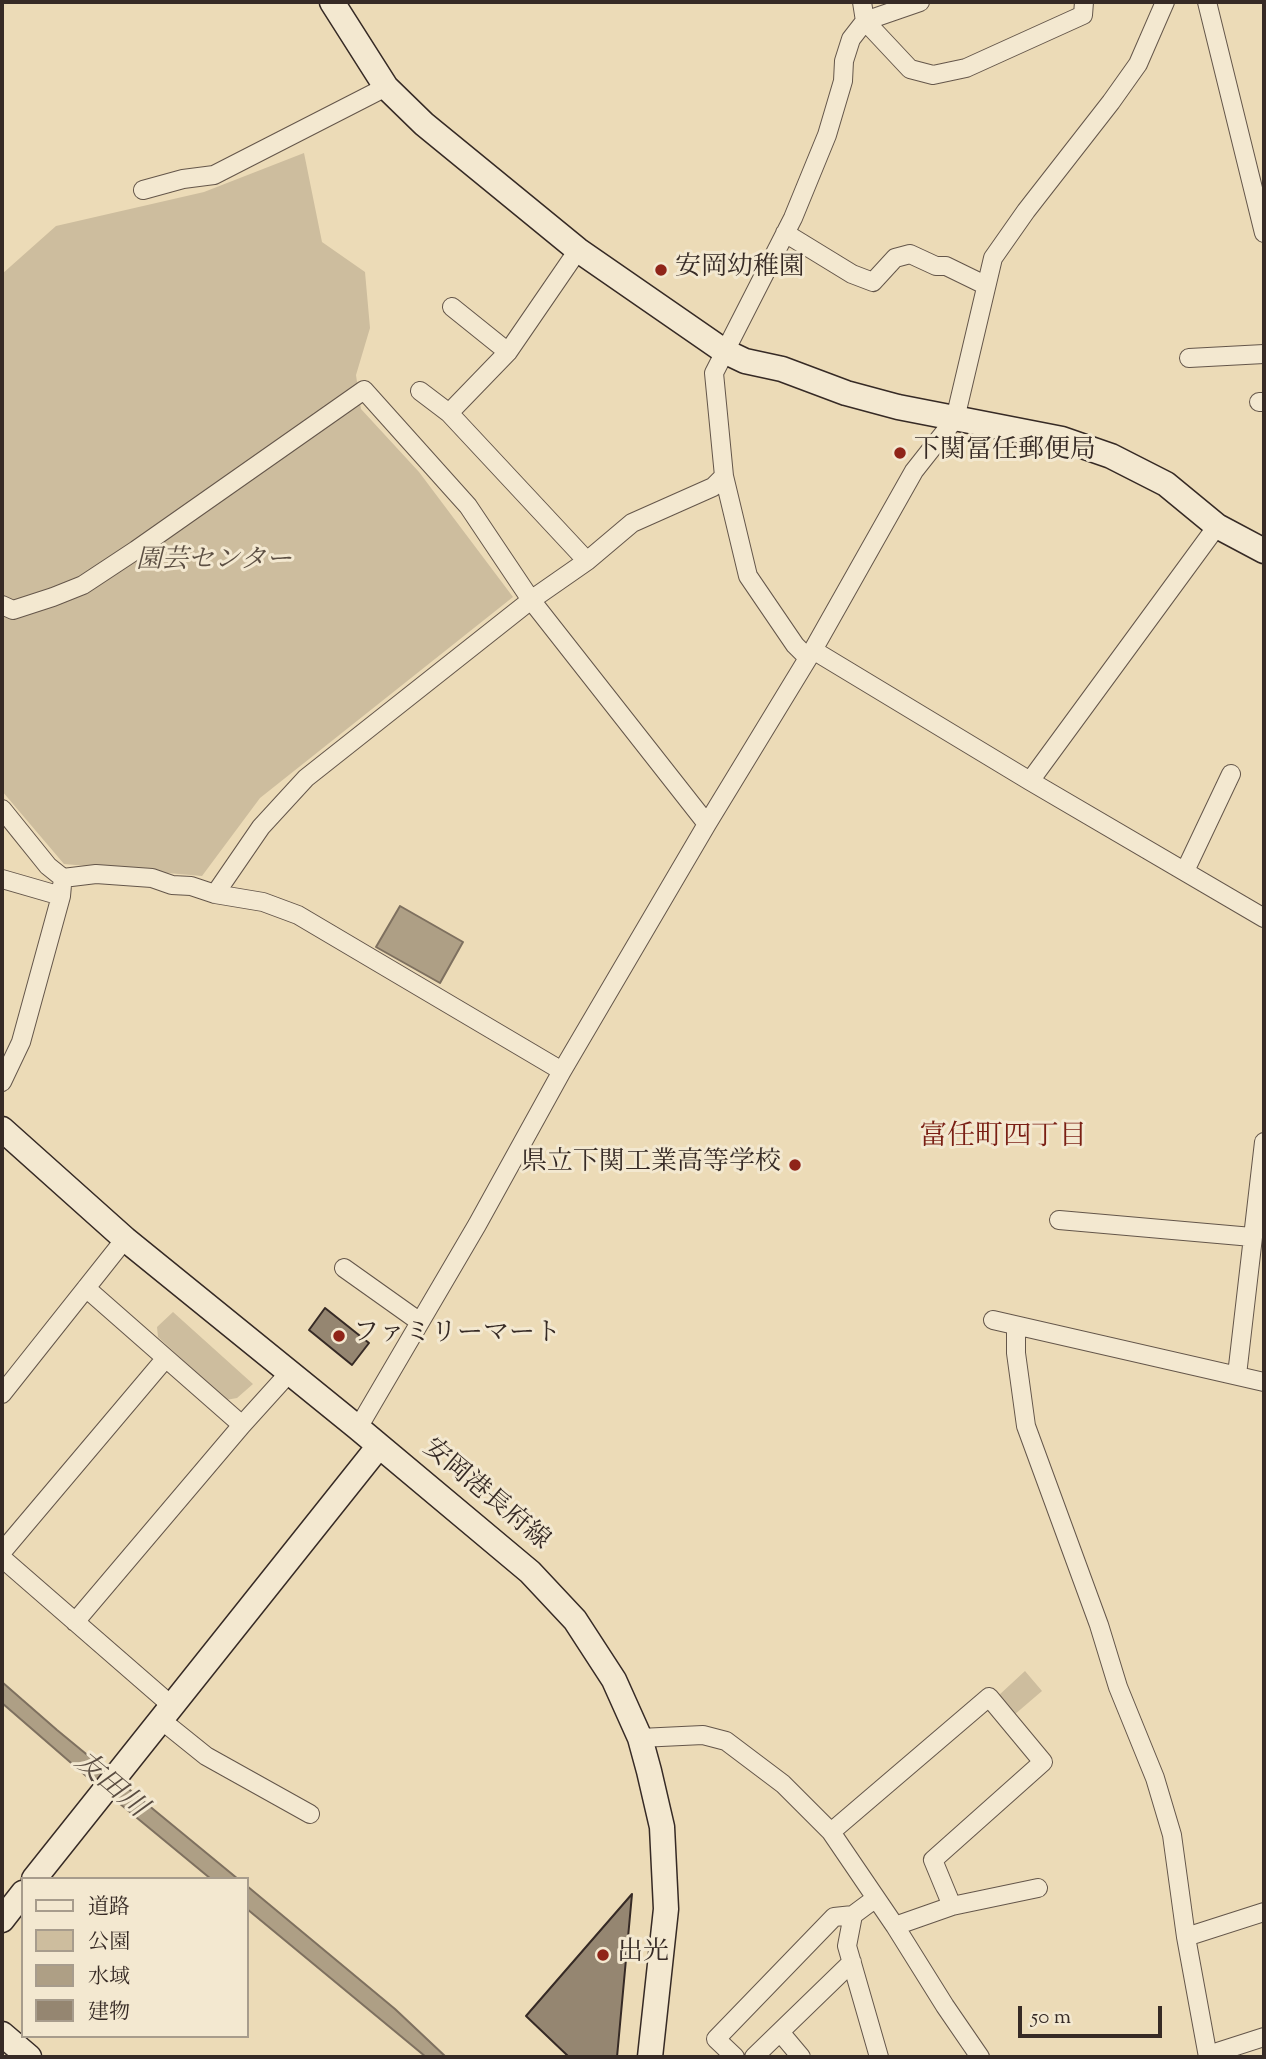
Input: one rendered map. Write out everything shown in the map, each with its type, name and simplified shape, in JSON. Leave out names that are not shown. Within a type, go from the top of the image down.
[{"type":"street","points":[[332,2],[386,87],[444,141],[578,250],[724,351],[745,361],[782,369],[846,393],[898,407],[1062,439],[1111,456],[1166,484],[1217,526],[1264,551]]},
{"type":"street","points":[[862,2],[865,21],[910,69],[933,75],[967,68],[1083,15],[1084,2]]},
{"type":"street","points":[[920,2],[865,21],[851,39],[843,81],[827,135],[785,233],[714,373],[724,476],[748,576],[794,645],[1264,918]]},
{"type":"street","points":[[358,1428],[477,1225],[562,1071],[707,824],[811,654],[914,471],[955,419],[993,258],[1138,64],[1165,2]]},
{"type":"street","points":[[1207,2],[1264,233]]},
{"type":"street","points":[[143,190],[183,179],[214,175],[386,87]]},
{"type":"street","points":[[785,233],[852,274],[873,282],[895,258],[910,254],[936,266],[946,266],[985,285]]},
{"type":"street","points":[[449,413],[508,352],[578,250]]},
{"type":"street","points":[[452,307],[508,352]]},
{"type":"street","points":[[1189,358],[1264,354]]},
{"type":"street","points":[[2,605],[13,610],[83,584],[136,551],[364,390],[468,506],[531,600],[707,824]]},
{"type":"street","points":[[420,391],[449,413],[587,561]]},
{"type":"street","points":[[215,894],[261,827],[306,778],[531,600],[587,561],[632,523],[713,486],[724,476]]},
{"type":"street","points":[[1030,781],[1217,526]]},
{"type":"street","points":[[1185,871],[1231,774]]},
{"type":"street","points":[[2,809],[62,887],[21,1042],[2,1082]]},
{"type":"street","points":[[2,879],[62,887],[96,874],[152,878],[172,885],[191,886],[215,894],[263,902],[298,915],[562,1071]]},
{"type":"street","name":"安岡港長府線","points":[[2,1129],[125,1239],[530,1572],[575,1620],[614,1680],[640,1738],[662,1827],[666,1909],[650,2057]]},
{"type":"street","points":[[1237,1375],[1252,1237],[1263,1173],[1264,1142]]},
{"type":"street","points":[[1059,1220],[1252,1237]]},
{"type":"street","points":[[2,1394],[125,1239]]},
{"type":"street","points":[[344,1268],[420,1322]]},
{"type":"street","points":[[86,1287],[242,1424]]},
{"type":"street","points":[[993,1320],[1264,1382]]},
{"type":"street","points":[[1016,1326],[1016,1353],[1026,1426],[1099,1625],[1118,1687],[1155,1777],[1172,1835],[1186,1937],[1208,2056],[1264,2038]]},
{"type":"street","points":[[2,1552],[165,1359]]},
{"type":"street","points":[[75,1622],[242,1424],[289,1373]]},
{"type":"street","points":[[36,1877],[379,1446]]},
{"type":"street","points":[[2,1558],[75,1622],[166,1712],[206,1756],[310,1814]]},
{"type":"street","points":[[831,1832],[989,1697],[1043,1762],[933,1860],[952,1906]]},
{"type":"street","points":[[640,1738],[703,1735],[726,1741],[783,1784],[831,1832],[980,2057]]},
{"type":"street","points":[[895,1926],[952,1906],[1038,1888]]},
{"type":"street","points":[[2,1920],[21,1896]]},
{"type":"street","points":[[735,2057],[716,2039],[835,1917],[853,1915],[876,1898]]},
{"type":"street","points":[[1186,1937],[1264,1912]]},
{"type":"street","points":[[853,1915],[848,1946],[879,2057]]},
{"type":"street","points":[[754,2057],[852,1962]]},
{"type":"street","points":[[780,2032],[801,2057]]},
{"type":"street","points":[[2,2035],[29,2057]]},
{"type":"green space","name":"園芸センター","points":[[304,153],[322,242],[365,272],[370,328],[356,375],[361,409],[419,472],[513,597],[260,798],[202,876],[64,864],[2,791],[2,274],[56,226],[204,192]]},
{"type":"green space","points":[[173,1312],[253,1384],[237,1398],[226,1400],[158,1337],[157,1327]]},
{"type":"green space","points":[[1025,1671],[1042,1691],[1014,1715],[998,1696]]},
{"type":"water","points":[[400,906],[463,942],[440,983],[376,947]]},
{"type":"water","name":"友田川","points":[[2,1682],[236,1877],[209,1877],[2,1703]]},
{"type":"water","points":[[248,1887],[395,2009],[446,2057],[426,2057],[248,1910]]},
{"type":"building","name":"ファミリーマート","points":[[325,1308],[369,1343],[352,1365],[309,1330]]},
{"type":"building","name":"出光","points":[[632,1894],[617,2057],[569,2057],[526,2016]]},
{"type":"place","name":"安岡幼稚園","points":[[661,270]]},
{"type":"place","name":"下関冨任郵便局","points":[[900,453]]},
{"type":"place","name":"県立下関工業高等学校","points":[[795,1165]]},
{"type":"place","name":"ファミリーマート","points":[[339,1336]]},
{"type":"place","name":"出光","points":[[603,1955]]},
{"type":"district","name":"富任町四丁目","points":[[1003,1139]]}]
